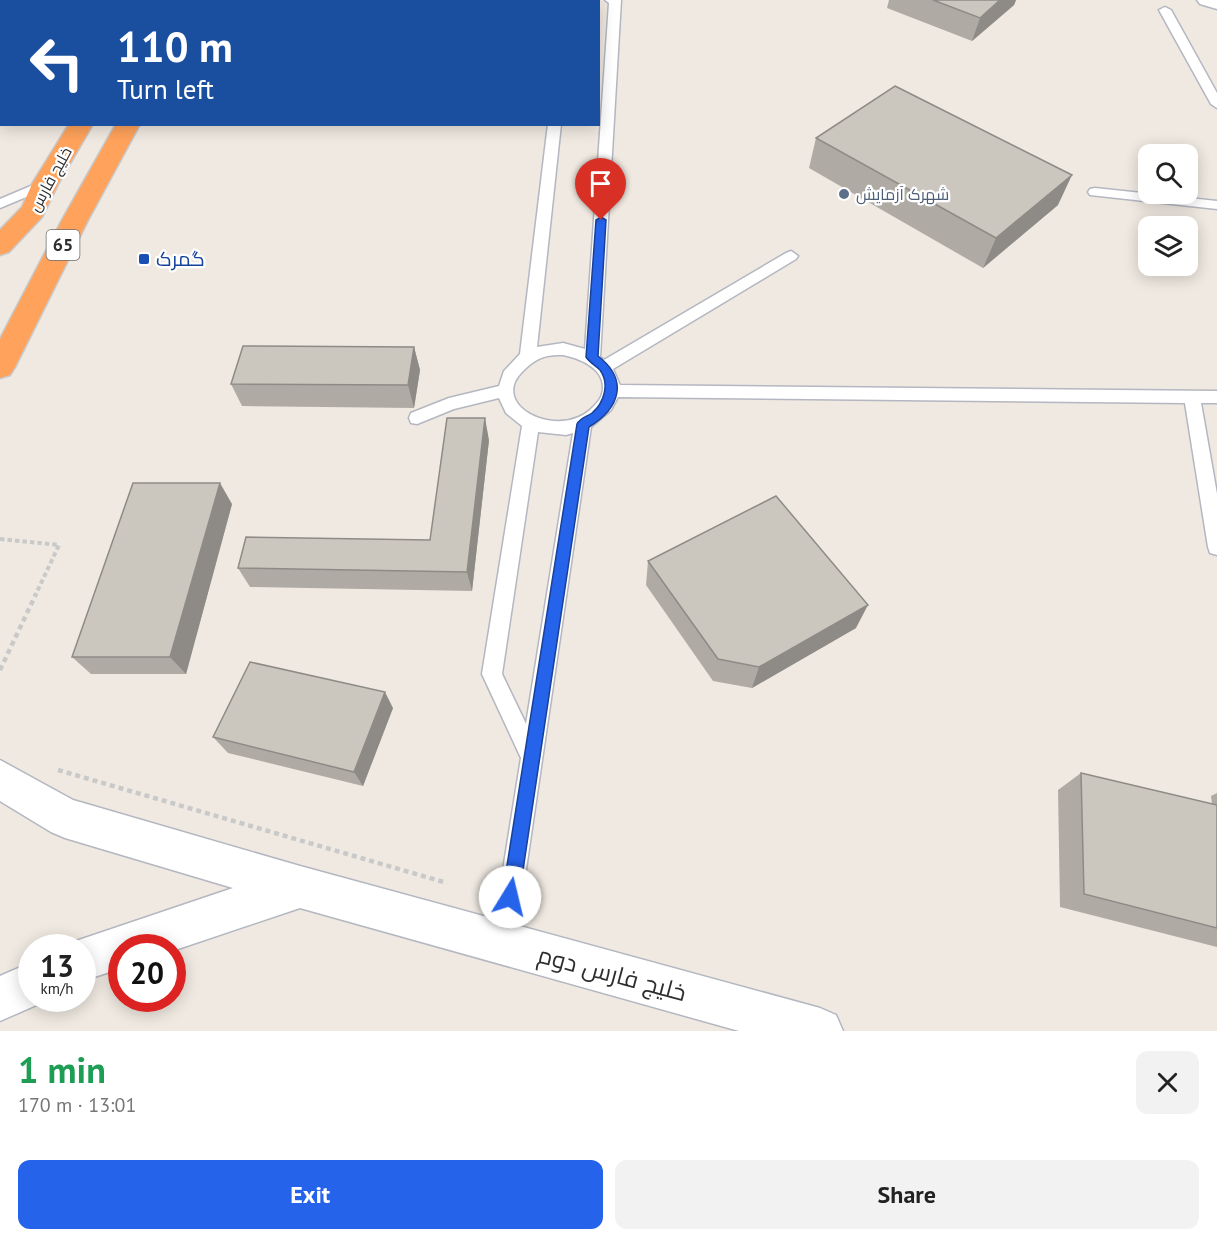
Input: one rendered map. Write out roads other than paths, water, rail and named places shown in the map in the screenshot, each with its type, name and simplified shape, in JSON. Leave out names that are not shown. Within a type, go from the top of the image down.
[{"type":"highway","name":"خلیج فارس","points":[[8,239],[33,211],[45,184],[80,126]]},
{"type":"highway","name":"65","points":[[0,368],[75,220],[128,126]]},
{"type":"street","points":[[1207,0],[1217,3]]},
{"type":"street","name":"خلیج فارس دوم","points":[[0,778],[65,818],[300,887],[820,1031]]},
{"type":"street","points":[[96,954],[300,887]]},
{"type":"street","points":[[0,999],[18,991]]},
{"type":"lane","points":[[598,362],[615,0],[611,0]]},
{"type":"lane","points":[[1165,10],[1217,104]]},
{"type":"lane","points":[[600,52],[611,60]]},
{"type":"lane","points":[[528,356],[555,126]]},
{"type":"lane","points":[[0,204],[45,184]]},
{"type":"lane","points":[[1095,192],[1217,205]]},
{"type":"lane","points":[[598,362],[791,256]]},
{"type":"lane","points":[[561,349],[577,351],[598,362],[610,378],[611,392],[602,410],[583,424],[566,429],[548,429],[531,424],[517,416],[508,404],[504,391],[507,378],[515,366],[528,356],[561,349]]},
{"type":"lane","points":[[417,418],[437,407],[455,401],[504,391]]},
{"type":"lane","points":[[611,392],[1217,397]]},
{"type":"lane","points":[[1192,397],[1217,547]]},
{"type":"lane","points":[[531,424],[492,674],[532,758]]},
{"type":"lane","points":[[503,944],[583,424]]},
{"type":"place","name":"شهرک آزمایش","points":[[844,194]]},
{"type":"place","name":"گمرک","points":[[144,259]]}]
